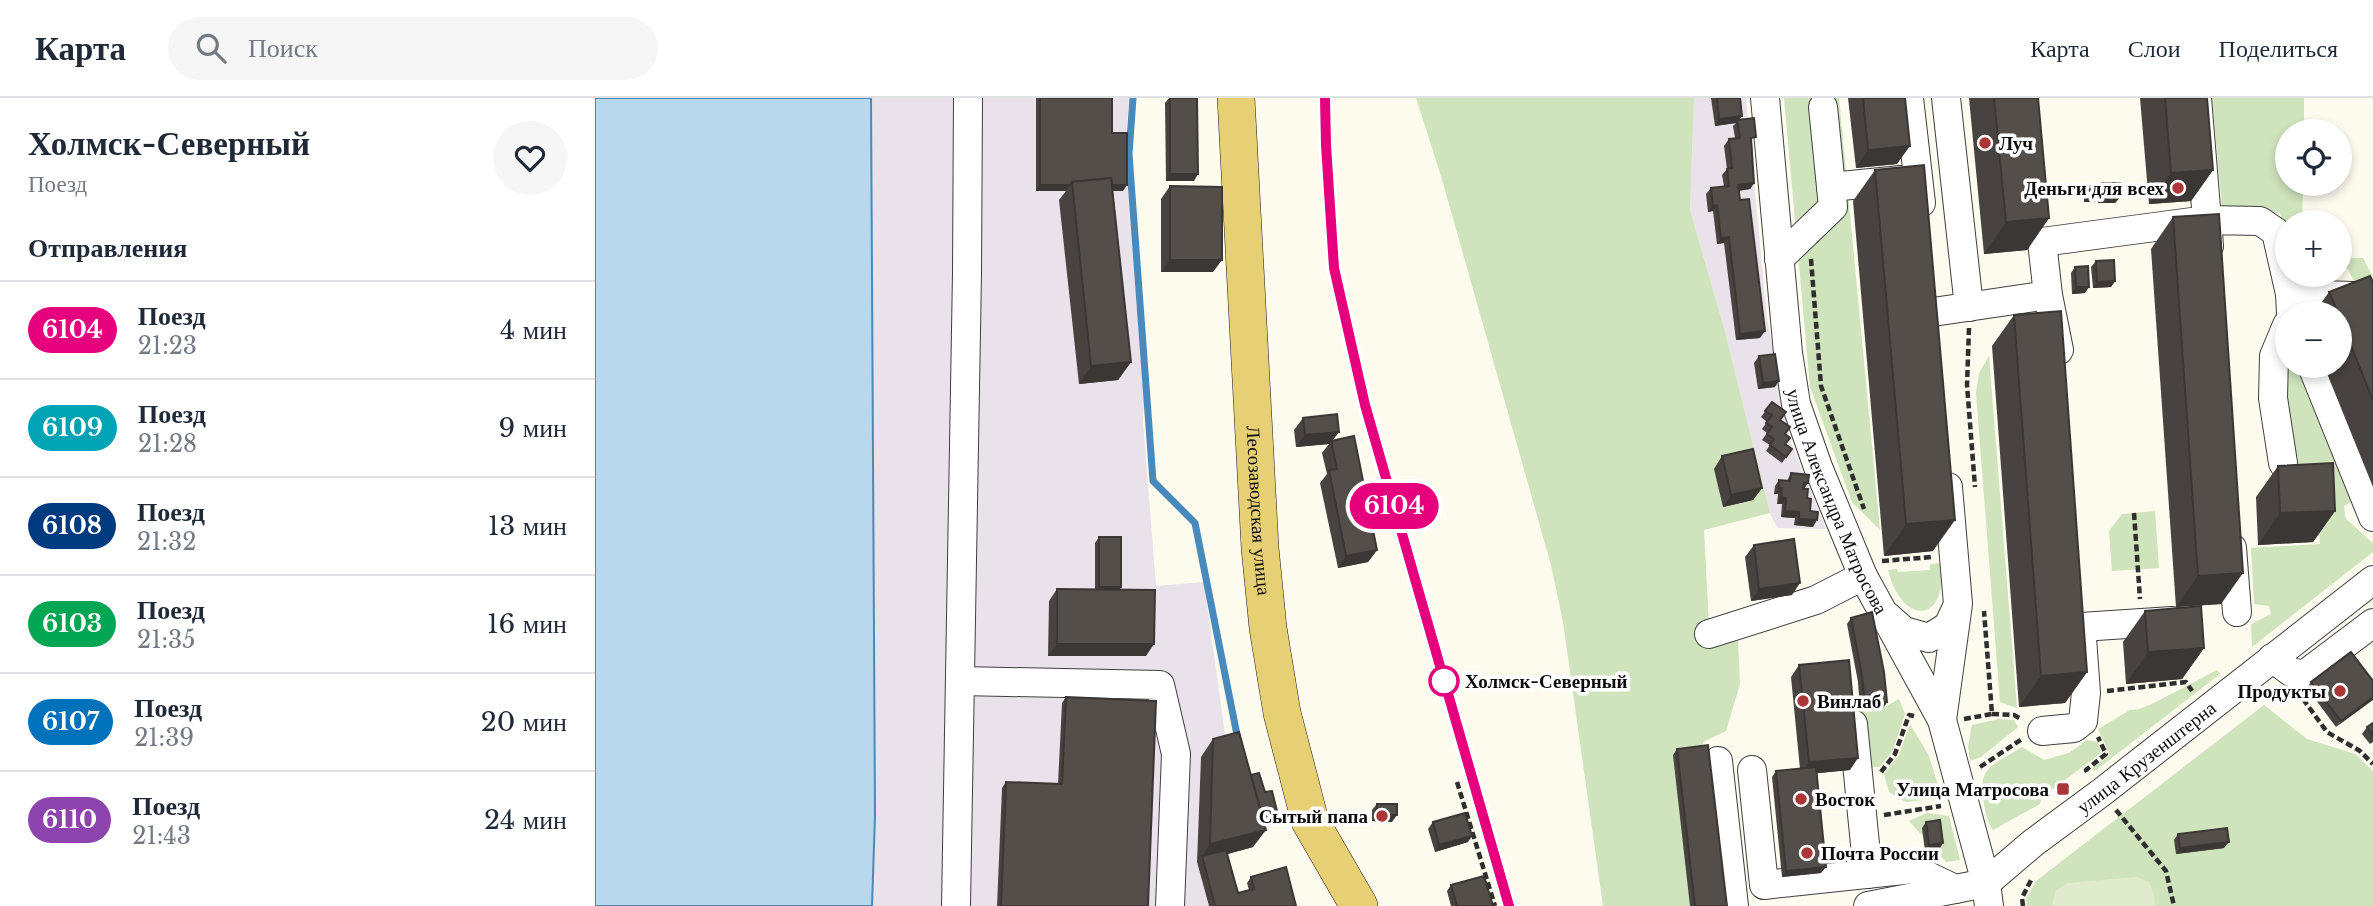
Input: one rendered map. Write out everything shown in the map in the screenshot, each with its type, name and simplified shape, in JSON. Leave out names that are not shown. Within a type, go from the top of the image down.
[{"type":"main road","name":"Лесозаводская улица","points":[[1235,98],[1260,548],[1268,628],[1282,713],[1310,821],[1359,906]]},
{"type":"street","points":[[956,906],[968,98]]},
{"type":"street","name":"улица Александра Матросова","points":[[1765,98],[1795,404],[1818,467],[1871,562],[1882,612],[1942,720],[1987,894]]},
{"type":"street","points":[[1909,98],[1924,232]]},
{"type":"street","points":[[1946,98],[1969,307]]},
{"type":"street","points":[[2197,98],[2211,274]]},
{"type":"street","points":[[1779,259],[1833,207],[1823,107]]},
{"type":"street","points":[[1831,187],[1918,179]]},
{"type":"street","points":[[2061,369],[2059,342],[2048,295],[2041,228],[2207,220],[2260,221],[2276,232],[2290,301]]},
{"type":"street","points":[[1932,312],[2048,295]]},
{"type":"street","points":[[2314,301],[2353,296],[2373,344]]},
{"type":"street","points":[[2275,354],[2273,398],[2283,463]]},
{"type":"street","points":[[2317,378],[2373,517]]},
{"type":"street","points":[[1942,720],[1971,603],[1954,555],[1946,460]]},
{"type":"street","points":[[2229,517],[2237,612]]},
{"type":"street","points":[[1709,634],[1816,600],[1871,562]]},
{"type":"street","name":"улица Крузенштерна","points":[[1987,894],[2033,843],[2282,665],[2373,580]]},
{"type":"street","points":[[1882,612],[1904,631],[1929,638],[1948,626],[1971,603]]},
{"type":"street","points":[[2042,731],[2074,728],[2083,721],[2086,693],[2080,613],[2176,621]]},
{"type":"street","points":[[2282,665],[2304,675],[2373,623]]},
{"type":"street","points":[[960,681],[1160,685],[1176,754],[1170,906]]},
{"type":"street","points":[[1851,704],[1868,874]]},
{"type":"street","points":[[1718,761],[1734,906]]},
{"type":"street","points":[[1752,770],[1763,886],[1913,869],[1955,889],[1987,894]]},
{"type":"street","points":[[1868,906],[1912,902],[1955,889]]},
{"type":"path","points":[[1809,230],[1821,386],[1865,511]]},
{"type":"path","points":[[1969,307],[1967,385],[1975,494]]},
{"type":"path","points":[[2134,513],[2140,599]]},
{"type":"path","points":[[1871,562],[1954,555]]},
{"type":"path","points":[[1971,603],[1992,714],[1972,718]]},
{"type":"path","points":[[2282,665],[2327,732],[2360,751],[2373,764]]},
{"type":"path","points":[[2086,693],[2186,682]]},
{"type":"path","points":[[1876,778],[1895,754],[1909,715],[1942,720]]},
{"type":"path","points":[[1975,774],[1982,765],[2000,752],[2019,740],[2042,731]]},
{"type":"path","points":[[2086,769],[2106,754]]},
{"type":"path","points":[[1457,782],[1495,906]]},
{"type":"path","points":[[1862,818],[1945,806]]},
{"type":"path","points":[[2115,809],[2167,871],[2174,906]]},
{"type":"shaded area","points":[[871,98],[1129,98],[1125,154],[1156,586],[1204,582],[1227,750],[1201,757],[1197,862],[1209,906],[872,906],[875,816]]},
{"type":"shaded area","points":[[1694,98],[1746,98],[1767,318],[1790,440],[1826,529],[1777,528],[1770,513],[1724,328],[1690,210]]},
{"type":"green space","points":[[1416,98],[1694,98],[1690,210],[1724,328],[1770,513],[1704,530],[1710,645],[1738,639],[1740,684],[1726,731],[1703,742],[1690,906],[1603,906],[1563,622],[1551,565],[1441,176]]},
{"type":"green space","points":[[1784,98],[1839,98],[1880,530],[1852,502],[1810,387]]},
{"type":"green space","points":[[2212,98],[2304,98],[2304,119],[2275,119],[2275,196],[2303,196],[2302,210],[2275,210],[2275,213],[2222,208]]},
{"type":"green space","points":[[2352,258],[2363,258],[2373,277],[2373,321],[2352,277]]},
{"type":"green space","points":[[1989,356],[2017,708],[2000,702],[1976,393],[1979,373]]},
{"type":"green space","points":[[2281,378],[2302,378],[2351,502],[2344,506],[2346,519],[2373,543],[2373,552],[2252,647],[2251,624],[2271,614],[2269,606],[2254,604],[2251,548],[2320,544],[2316,489],[2295,488]]},
{"type":"green space","points":[[2155,511],[2159,568],[2112,571],[2109,531],[2122,514]]},
{"type":"green space","points":[[1942,563],[1942,583],[1938,598],[1931,607],[1922,611],[1913,609],[1903,601],[1888,570],[1930,570],[1930,564]]},
{"type":"green space","points":[[2217,670],[2220,674],[2095,771],[2092,768],[2110,755],[2098,729],[2130,710],[2154,703]]},
{"type":"green space","points":[[1899,699],[1905,714],[1893,750],[1880,767],[1864,764],[1860,709],[1883,708]]},
{"type":"green space","points":[[2264,705],[2307,739],[2355,754],[2373,771],[2373,906],[2027,906],[2026,899],[2036,881]]},
{"type":"green space","points":[[1999,719],[2014,720],[2018,727],[1981,757],[1970,761],[1968,747],[1972,725]]},
{"type":"green space","points":[[1910,724],[1929,756],[1942,798],[1906,802],[1889,792],[1884,774],[1899,755]]},
{"type":"green space","points":[[2087,740],[2098,742],[2101,753],[2041,798],[2040,804],[1993,830],[1987,818],[1982,791],[1989,768],[2022,747],[2044,760],[2069,753]]},
{"type":"green space","points":[[1927,813],[1949,816],[1960,860],[1946,862],[1909,821]]},
{"type":"green space","points":[[2137,877],[2149,882],[2155,906],[2052,906],[2056,890],[2067,883]]},
{"type":"water","points":[[595,98],[871,98],[875,816],[872,906],[595,906]]},
{"type":"building","points":[[1040,98],[1112,98],[1112,133],[1127,133],[1127,185],[1112,185],[1111,178],[1072,182],[1070,185],[1040,185]]},
{"type":"building","points":[[1170,98],[1197,98],[1198,174],[1170,174]]},
{"type":"building","points":[[1717,98],[1740,98],[1742,116],[1719,119]]},
{"type":"building","points":[[1863,98],[1905,98],[1910,146],[1868,150]]},
{"type":"building","points":[[1994,98],[2038,98],[2049,218],[2006,222]]},
{"type":"building","points":[[2165,98],[2207,98],[2213,170],[2171,173]]},
{"type":"building","points":[[1754,118],[1756,137],[1751,138],[1754,183],[1738,185],[1740,200],[1749,199],[1765,331],[1740,334],[1729,237],[1721,238],[1717,205],[1713,206],[1711,188],[1729,186],[1727,169],[1732,168],[1729,139],[1740,138],[1737,120]]},
{"type":"building","points":[[1924,165],[1955,520],[1906,524],[1875,170]]},
{"type":"building","points":[[1111,178],[1131,362],[1091,366],[1072,182]]},
{"type":"building","points":[[2102,183],[2120,183],[2120,197],[2102,197]]},
{"type":"building","points":[[1170,186],[1222,187],[1222,260],[1170,260]]},
{"type":"building","points":[[2089,186],[2099,186],[2099,195],[2089,195]]},
{"type":"building","points":[[2219,214],[2243,573],[2198,576],[2173,217]]},
{"type":"building","points":[[2114,260],[2115,281],[2097,282],[2096,261]]},
{"type":"building","points":[[2088,266],[2089,287],[2076,287],[2075,267]]},
{"type":"building","points":[[2370,276],[2373,282],[2373,401],[2352,348],[2352,301],[2333,301],[2329,292],[2342,287],[2352,287],[2352,283]]},
{"type":"building","points":[[2061,311],[2087,672],[2041,676],[2014,315]]},
{"type":"building","points":[[1775,354],[1779,381],[1763,383],[1759,356]]},
{"type":"building","points":[[1772,402],[1786,412],[1780,420],[1790,427],[1785,434],[1790,438],[1785,444],[1792,449],[1786,457],[1770,445],[1774,439],[1767,434],[1772,427],[1766,423],[1772,415],[1765,411]]},
{"type":"building","points":[[1337,414],[1339,432],[1305,435],[1303,418]]},
{"type":"building","points":[[1354,436],[1377,550],[1346,556],[1329,470],[1337,469],[1331,441]]},
{"type":"building","points":[[1753,449],[1762,488],[1731,495],[1722,456]]},
{"type":"building","points":[[2333,463],[2335,511],[2280,513],[2278,466]]},
{"type":"building","points":[[1791,473],[1809,475],[1808,483],[1804,483],[1803,489],[1808,489],[1810,511],[1818,512],[1817,520],[1799,519],[1799,512],[1785,511],[1786,498],[1781,497],[1779,480],[1790,481]]},
{"type":"building","points":[[1099,537],[1121,537],[1121,587],[1099,587]]},
{"type":"building","points":[[1794,539],[1800,583],[1759,589],[1754,545]]},
{"type":"building","points":[[1057,589],[1155,590],[1154,644],[1057,644]]},
{"type":"building","points":[[2201,606],[2204,648],[2148,652],[2145,611]]},
{"type":"building","points":[[1872,612],[1887,702],[1865,703],[1851,618]]},
{"type":"building","name":"Продукты","points":[[2351,652],[2373,681],[2373,697],[2341,721],[2311,682]]},
{"type":"building","points":[[1849,660],[1858,758],[1809,762],[1799,665]]},
{"type":"building","points":[[1066,697],[1156,701],[1148,906],[1001,906],[1006,782],[1062,784]]},
{"type":"building","points":[[2373,723],[2373,735],[2367,727]]},
{"type":"building","points":[[1239,732],[1266,830],[1210,844],[1213,739]]},
{"type":"building","points":[[1708,745],[1727,906],[1695,906],[1677,749]]},
{"type":"building","points":[[1816,767],[1826,867],[1786,871],[1776,771]]},
{"type":"building","points":[[1259,773],[1265,792],[1272,791],[1277,811],[1262,815],[1251,775]]},
{"type":"building","points":[[1377,804],[1397,804],[1397,815],[1377,815]]},
{"type":"building","points":[[1465,813],[1472,836],[1439,845],[1433,822]]},
{"type":"building","points":[[1940,820],[1943,843],[1929,845],[1926,822]]},
{"type":"building","points":[[2227,828],[2229,842],[2180,848],[2178,834]]},
{"type":"building","points":[[1226,850],[1238,893],[1254,889],[1251,877],[1286,867],[1296,906],[1215,906],[1202,856]]},
{"type":"building","points":[[1484,876],[1493,906],[1457,906],[1451,885]]},
{"type":"waterway","points":[[1133,98],[1129,154],[1153,481],[1195,523],[1238,740]]},
{"type":"railway","points":[[1325,98],[1334,268],[1365,405],[1509,906]]},
{"type":"train","name":"6104","points":[[1325,98],[1334,268],[1365,405],[1509,906]]},
{"type":"place","name":"Луч","points":[[1985,143]]},
{"type":"place","name":"Деньги для всех","points":[[2178,188]]},
{"type":"place","name":"Холмск-Северный","points":[[1444,681]]},
{"type":"place","name":"Продукты","points":[[2340,691]]},
{"type":"place","name":"Винлаб","points":[[1803,701]]},
{"type":"place","name":"Улица Матросова","points":[[2063,789]]},
{"type":"place","name":"Восток","points":[[1801,799]]},
{"type":"place","name":"Сытый папа","points":[[1382,816]]},
{"type":"place","name":"Почта России","points":[[1807,853]]}]
